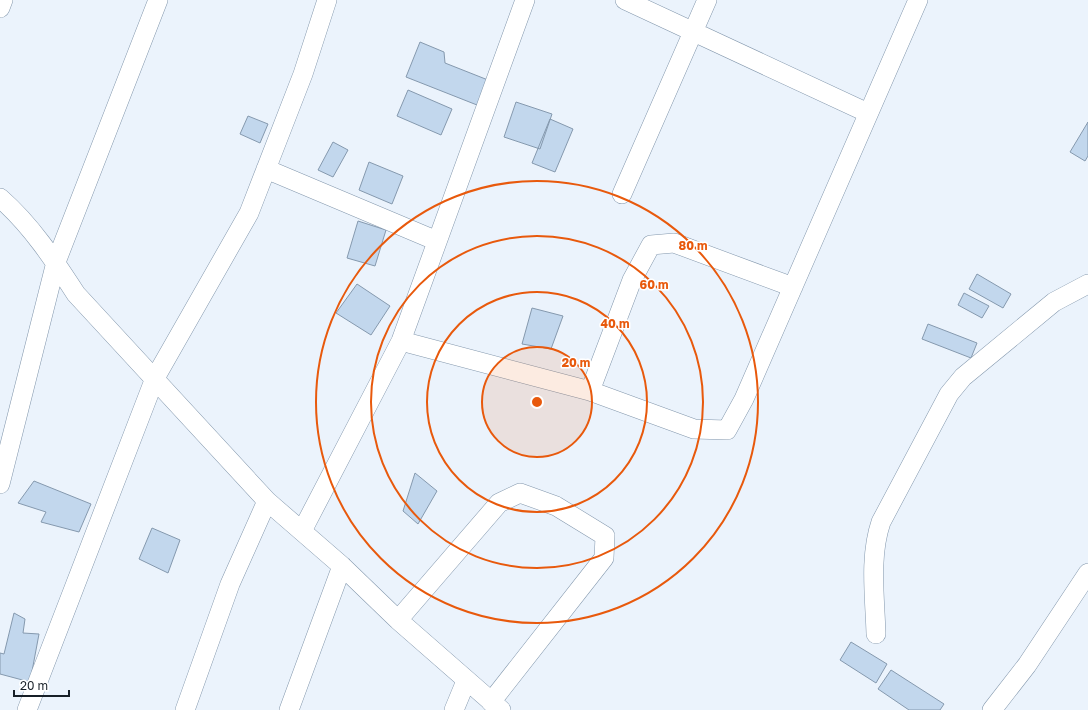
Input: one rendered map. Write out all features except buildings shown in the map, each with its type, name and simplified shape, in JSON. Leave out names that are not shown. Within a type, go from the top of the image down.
[{"type":"street","points":[[0,8],[3,0]]},
{"type":"street","points":[[0,484],[56,262],[158,0]]},
{"type":"street","points":[[27,710],[155,378],[249,213],[303,74],[327,0]]},
{"type":"street","points":[[302,531],[401,341],[525,0]]},
{"type":"street","points":[[625,0],[868,114]]},
{"type":"street","points":[[622,194],[707,0]]},
{"type":"street","points":[[401,341],[590,390],[694,429],[727,430],[744,399],[918,0]]},
{"type":"street","points":[[266,169],[437,241]]},
{"type":"street","points":[[0,198],[18,213],[56,262],[76,294],[267,501],[342,566],[398,620],[466,682],[496,706],[604,558],[605,536],[556,506],[520,493],[499,503],[398,620]]},
{"type":"street","points":[[590,390],[632,280],[651,245],[674,243],[793,287]]},
{"type":"street","points":[[876,634],[874,550],[876,535],[880,522],[949,394],[963,377],[1054,302],[1088,284]]},
{"type":"street","points":[[186,710],[230,584],[267,501]]},
{"type":"street","points":[[289,710],[342,566]]},
{"type":"street","points":[[992,710],[1027,665],[1088,572]]},
{"type":"street","points":[[454,710],[466,682]]}]
